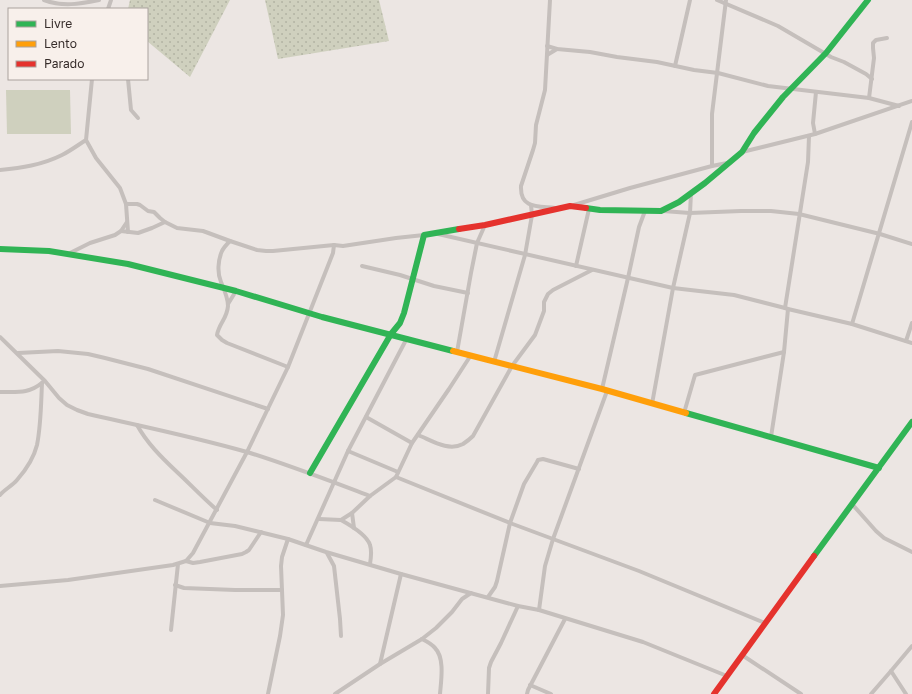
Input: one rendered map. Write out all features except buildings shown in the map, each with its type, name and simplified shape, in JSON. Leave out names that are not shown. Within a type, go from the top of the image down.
[{"type":"street","points":[[44,0],[64,5],[99,0]]},
{"type":"street","points":[[550,0],[545,90],[536,124],[535,143],[521,186],[521,192],[525,201],[531,205],[557,208]]},
{"type":"street","points":[[675,66],[690,0]]},
{"type":"street","points":[[717,0],[726,2],[778,26],[866,74],[872,79]]},
{"type":"street","points":[[661,211],[678,202],[705,184],[742,152],[754,133],[783,97],[826,53],[868,0]]},
{"type":"street","points":[[712,166],[712,114],[726,2]]},
{"type":"street","points":[[869,98],[874,58],[873,43],[876,40],[887,38]]},
{"type":"street","points":[[547,46],[557,49],[590,52],[718,73],[768,86],[869,98],[899,106]]},
{"type":"street","points":[[547,55],[557,49]]},
{"type":"street","points":[[866,74],[873,71]]},
{"type":"street","points":[[92,80],[86,140],[96,158],[120,188],[126,204],[128,232]]},
{"type":"street","points":[[128,80],[131,110],[138,118]]},
{"type":"street","points":[[814,134],[813,123],[816,92]]},
{"type":"street","points":[[742,152],[809,136],[910,102],[912,107]]},
{"type":"street","points":[[852,324],[880,234],[912,122]]},
{"type":"street","points":[[771,437],[784,352],[787,308],[799,214],[808,162],[809,136]]},
{"type":"street","points":[[0,170],[33,166],[63,155],[86,140]]},
{"type":"street","points":[[126,204],[140,205],[154,212],[165,222],[177,228],[203,231],[230,241],[266,251],[273,251],[334,245],[343,246],[435,234],[485,225],[570,206],[630,188],[712,166],[730,163]]},
{"type":"street","points":[[652,404],[673,288],[690,213],[691,193]]},
{"type":"street","points":[[494,362],[525,255],[532,215],[531,205]]},
{"type":"street","points":[[570,206],[612,211],[661,211],[690,213],[764,211],[799,214],[880,234],[912,244]]},
{"type":"street","points":[[576,266],[589,209]]},
{"type":"street","points":[[539,610],[545,566],[552,539],[579,469],[604,390],[639,227],[645,211]]},
{"type":"street","points":[[68,254],[90,242],[115,235],[121,231],[127,222]]},
{"type":"street","points":[[121,231],[138,233],[165,222]]},
{"type":"street","points":[[457,352],[477,243],[485,225]]},
{"type":"street","points":[[435,234],[673,288],[734,295],[852,324],[912,343]]},
{"type":"street","points":[[310,473],[391,334],[400,323],[404,313],[424,235]]},
{"type":"street","points":[[230,241],[222,251],[218,268],[228,304],[227,314],[218,329],[218,338],[288,367]]},
{"type":"street","points":[[0,586],[68,580],[178,564],[186,561],[193,553],[248,452],[288,367],[333,253],[334,245]]},
{"type":"street","points":[[333,253],[343,246]]},
{"type":"street","points":[[0,249],[49,251],[128,264],[236,291],[310,313],[604,390],[879,468]]},
{"type":"street","points":[[362,266],[400,275],[434,286],[468,293]]},
{"type":"street","points":[[418,435],[445,446],[455,447],[464,444],[473,436],[512,366],[535,335],[544,311],[544,302],[548,294],[592,270]]},
{"type":"street","points":[[228,304],[236,291]]},
{"type":"street","points":[[906,341],[912,323]]},
{"type":"street","points":[[0,337],[59,398],[77,410],[88,414],[158,429],[248,452],[310,473],[370,496]]},
{"type":"street","points":[[306,545],[319,519],[348,451],[407,338]]},
{"type":"street","points":[[18,354],[58,351],[93,355],[148,369],[268,409]]},
{"type":"street","points":[[684,413],[695,375],[784,352]]},
{"type":"street","points":[[341,520],[352,513],[370,496],[396,477],[412,443],[471,355]]},
{"type":"street","points":[[0,392],[27,391],[34,389],[44,382]]},
{"type":"street","points":[[0,495],[17,480],[33,456],[37,446],[44,382]]},
{"type":"street","points":[[366,417],[412,443]]},
{"type":"street","points":[[714,694],[764,623],[912,422]]},
{"type":"street","points":[[137,425],[147,441],[162,457],[217,510]]},
{"type":"street","points":[[348,451],[398,472]]},
{"type":"street","points":[[488,597],[497,581],[510,523],[524,484],[536,462],[544,459],[579,469]]},
{"type":"street","points":[[396,477],[510,523],[639,571],[764,623]]},
{"type":"street","points":[[155,500],[210,523],[235,526],[288,539],[401,574],[518,606],[539,610],[643,642],[727,676]]},
{"type":"street","points":[[852,504],[884,538],[912,552]]},
{"type":"street","points":[[352,513],[354,528]]},
{"type":"street","points":[[319,519],[341,520],[354,528],[367,539],[370,543],[370,564]]},
{"type":"street","points":[[186,561],[193,563],[242,554],[249,550],[261,532]]},
{"type":"street","points":[[268,694],[283,614],[281,566],[282,557],[288,539]]},
{"type":"street","points":[[326,552],[334,566],[341,636]]},
{"type":"street","points":[[171,630],[178,564]]},
{"type":"street","points":[[380,664],[401,574]]},
{"type":"street","points":[[175,585],[184,588],[282,590]]},
{"type":"street","points":[[457,589],[462,599]]},
{"type":"street","points":[[335,694],[436,628],[448,617],[462,599],[471,593]]},
{"type":"street","points":[[488,694],[489,668],[491,662],[518,606]]},
{"type":"street","points":[[527,694],[530,685],[565,619]]},
{"type":"street","points":[[422,638],[435,647],[440,655],[442,674],[440,694]]},
{"type":"street","points":[[871,694],[912,646]]},
{"type":"street","points":[[742,655],[801,694]]},
{"type":"street","points":[[891,671],[906,694]]},
{"type":"street","points":[[530,685],[551,694]]},
{"type":"green space","points":[[130,0],[230,0],[190,77],[148,42],[148,8],[128,8]]},
{"type":"green space","points":[[265,0],[379,0],[389,41],[278,59]]},
{"type":"green space","points":[[6,90],[70,90],[71,134],[7,134]]},
{"type":"traffic: fast","points":[[586,208],[600,210],[661,211],[679,202],[705,183],[742,152],[754,133],[783,97],[826,53],[868,0]]},
{"type":"traffic: fast","points":[[310,473],[391,334],[400,323],[404,313],[424,235],[459,229]]},
{"type":"traffic: fast","points":[[0,249],[49,251],[128,264],[236,291],[322,317],[453,351]]},
{"type":"traffic: fast","points":[[686,413],[879,468]]},
{"type":"traffic: fast","points":[[814,556],[912,422]]},
{"type":"traffic: slow","points":[[453,351],[602,389],[686,413]]},
{"type":"traffic: jam","points":[[459,229],[485,225],[570,206],[586,208]]},
{"type":"traffic: jam","points":[[714,694],[814,556]]}]
